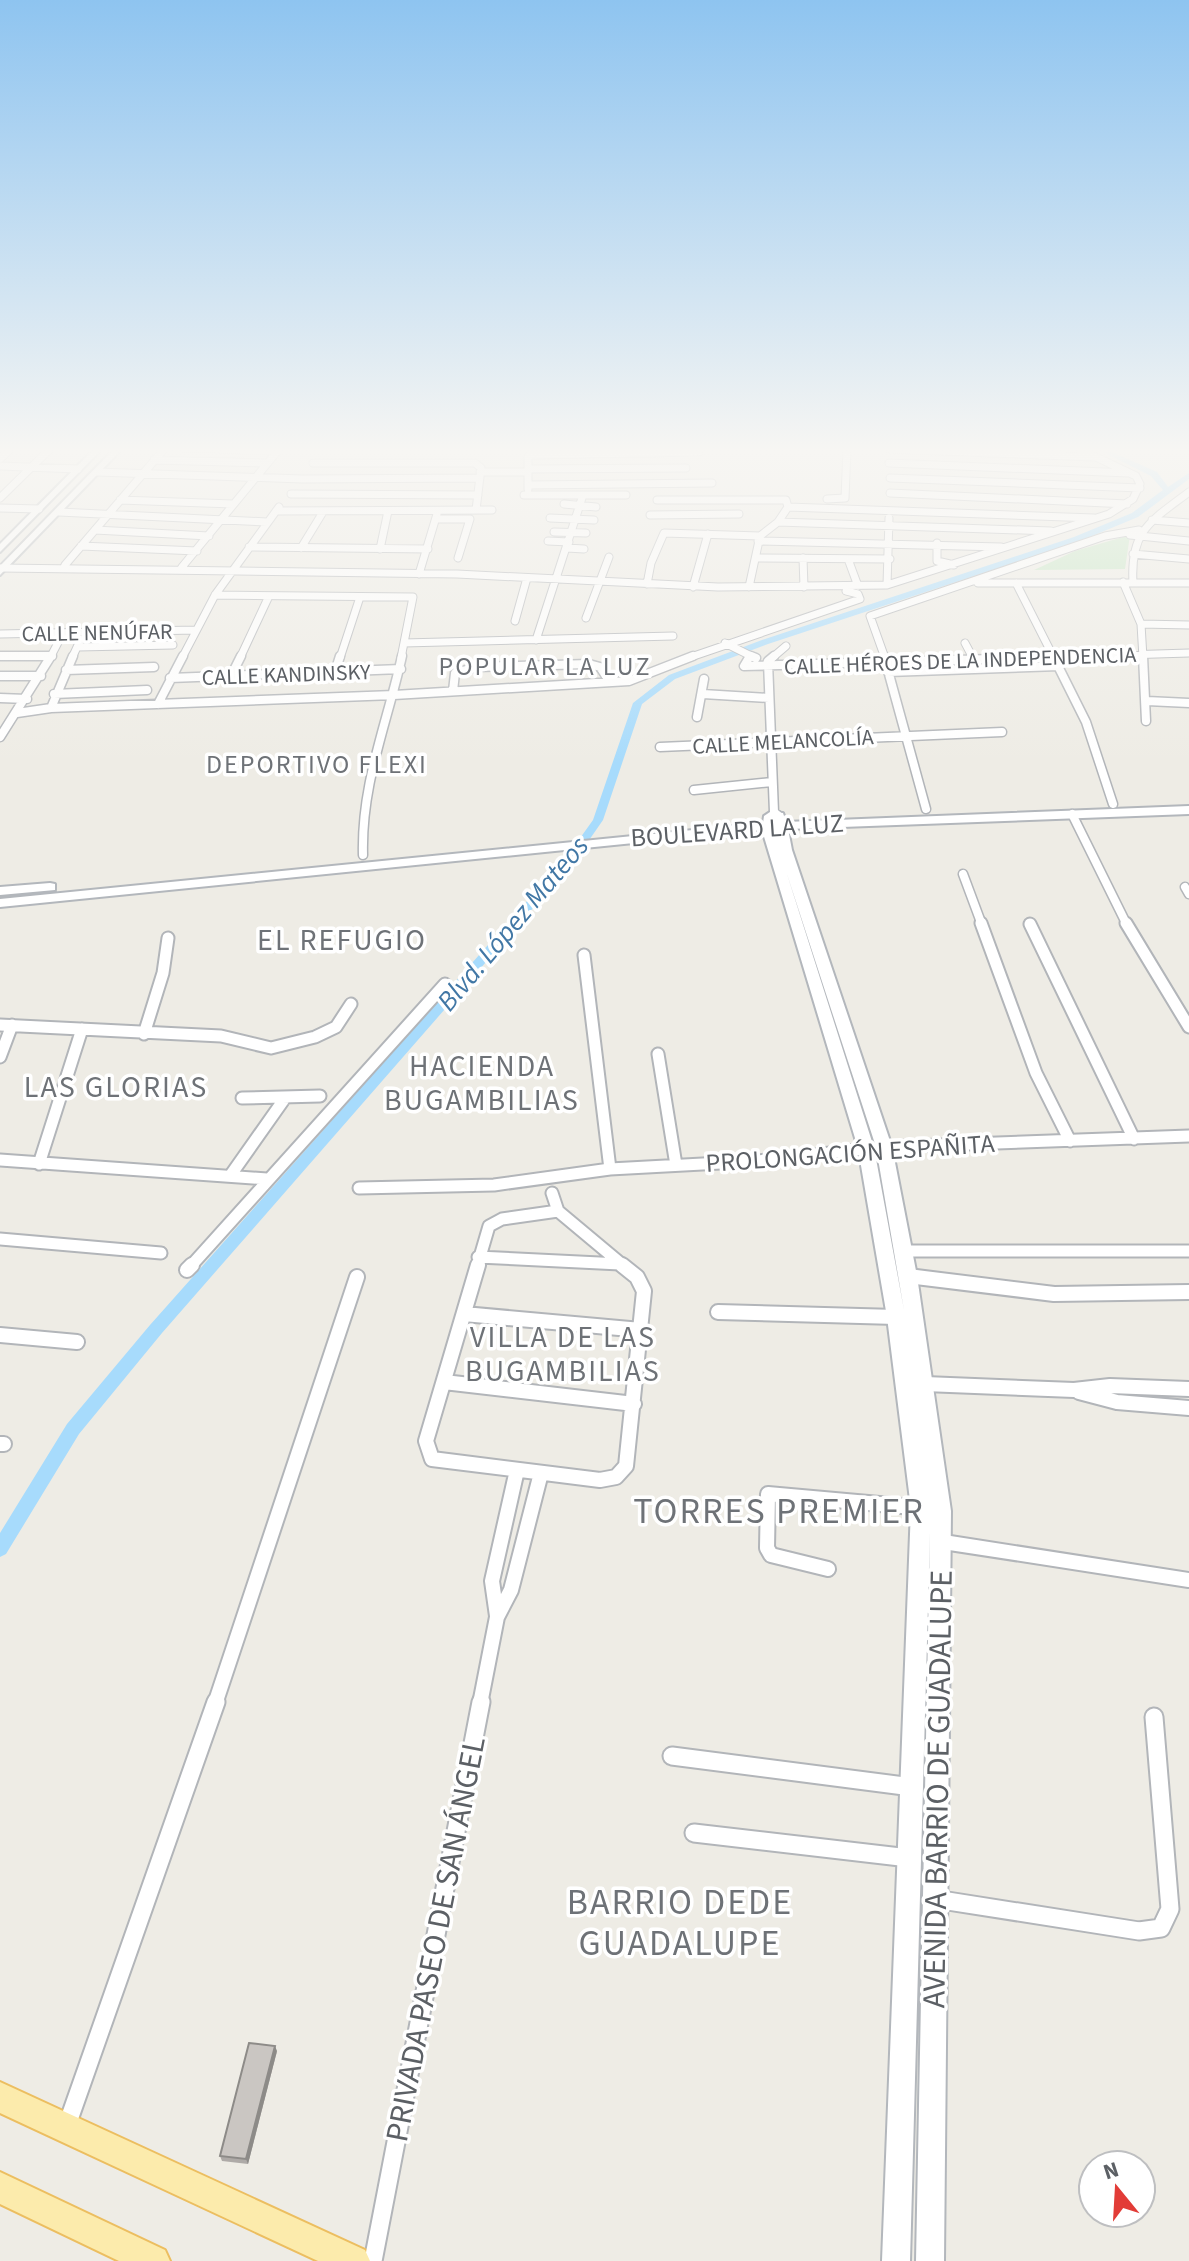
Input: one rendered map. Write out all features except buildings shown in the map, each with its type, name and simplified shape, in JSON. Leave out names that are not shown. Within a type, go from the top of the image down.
[{"type":"main road","name":"BOULEVARD LA LUZ","points":[[0,903],[566,844],[598,836],[774,819],[926,809],[1189,801]]},
{"type":"main road","name":"BOULEVARD LA LUZ","points":[[774,819],[1189,810]]},
{"type":"main road","name":"AVENIDA BARRIO DE GUADALUPE","points":[[774,819],[884,1147],[925,1384],[921,1427]]},
{"type":"main road","name":"AVENIDA BARRIO DE GUADALUPE","points":[[774,819],[866,1148],[896,1317],[921,1427],[931,1509],[935,1899],[930,2261]]},
{"type":"main road","name":"BOULEVARD LA LUZ","points":[[0,891],[581,833],[598,836]]},
{"type":"main road","name":"AVENIDA BARRIO DE GUADALUPE","points":[[896,2261],[912,1788],[931,1540]]},
{"type":"main road","points":[[0,2097],[354,2261]]},
{"type":"main road","points":[[0,2188],[154,2261]]},
{"type":"street","points":[[65,565],[75,554]]},
{"type":"street","points":[[182,567],[195,554]]},
{"type":"street","points":[[158,704],[215,595],[244,554]]},
{"type":"street","points":[[419,572],[426,554]]},
{"type":"street","points":[[458,558],[459,554]]},
{"type":"street","points":[[536,640],[565,554]]},
{"type":"street","points":[[647,584],[656,554]]},
{"type":"street","points":[[693,587],[702,554]]},
{"type":"street","points":[[749,587],[757,554]]},
{"type":"street","points":[[887,585],[890,554]]},
{"type":"street","points":[[937,554],[937,561],[956,565]]},
{"type":"street","points":[[2,567],[419,572],[693,587],[804,587],[887,585],[990,554]]},
{"type":"street","points":[[871,617],[1053,554]]},
{"type":"street","points":[[871,617],[1068,554]]},
{"type":"street","points":[[1133,582],[1133,554],[1189,559]]},
{"type":"street","points":[[586,618],[609,557]]},
{"type":"street","points":[[756,558],[890,559]]},
{"type":"street","points":[[803,558],[804,587]]},
{"type":"street","points":[[848,559],[858,586]]},
{"type":"street","points":[[2,567],[65,565],[232,570]]},
{"type":"street","points":[[515,621],[527,578]]},
{"type":"street","points":[[969,582],[1189,583]]},
{"type":"street","points":[[1123,582],[1141,624],[1146,721]]},
{"type":"street","points":[[1016,583],[1086,722],[1113,804]]},
{"type":"street","points":[[17,713],[51,708],[63,710],[394,695],[610,682],[648,676],[802,616],[860,599],[858,594],[831,586]]},
{"type":"street","points":[[215,595],[413,597],[401,669],[369,764],[360,823],[363,855]]},
{"type":"street","points":[[231,676],[269,596]]},
{"type":"street","points":[[335,672],[360,597]]},
{"type":"street","points":[[871,617],[926,809]]},
{"type":"street","points":[[1141,624],[1189,625]]},
{"type":"street","name":"CALLE NENÚFAR","points":[[0,634],[195,630]]},
{"type":"street","points":[[51,708],[54,694],[84,632]]},
{"type":"street","points":[[30,642],[34,633]]},
{"type":"street","points":[[0,736],[27,699],[63,633]]},
{"type":"street","points":[[404,643],[673,636]]},
{"type":"street","points":[[965,643],[974,660]]},
{"type":"street","name":"CALLE HÉROES DE LA INDEPENDENCIA","points":[[727,644],[747,656],[744,666],[1189,653]]},
{"type":"street","points":[[78,647],[173,645]]},
{"type":"street","points":[[768,664],[786,646]]},
{"type":"street","points":[[0,656],[52,656]]},
{"type":"street","points":[[453,691],[455,673],[477,667],[589,664],[600,667],[610,682]]},
{"type":"street","name":"AVENIDA BARRIO DE GUADALUPE","points":[[768,664],[774,819]]},
{"type":"street","points":[[888,672],[1059,666]]},
{"type":"street","points":[[66,670],[154,667]]},
{"type":"street","name":"CALLE KANDINSKY","points":[[170,678],[401,669]]},
{"type":"street","points":[[0,676],[41,676]]},
{"type":"street","points":[[697,717],[704,679]]},
{"type":"street","points":[[54,694],[147,690]]},
{"type":"street","points":[[703,694],[769,698]]},
{"type":"street","points":[[0,698],[27,699]]},
{"type":"street","points":[[1147,701],[1189,703]]},
{"type":"street","points":[[0,722],[11,722]]},
{"type":"street","name":"CALLE MELANCOLÍA","points":[[660,747],[1002,732]]},
{"type":"street","points":[[694,790],[772,782]]},
{"type":"street","points":[[1072,814],[1110,896],[1189,1027]]},
{"type":"street","points":[[963,874],[1036,1073],[1070,1141]]},
{"type":"street","points":[[1030,924],[1134,1139]]},
{"type":"street","points":[[144,1034],[163,973],[168,938]]},
{"type":"street","points":[[584,955],[610,1169]]},
{"type":"street","points":[[187,1270],[445,984]]},
{"type":"street","points":[[0,1057],[6,1025],[221,1036],[271,1048],[301,1041],[336,1027],[351,1004]]},
{"type":"street","points":[[39,1164],[82,1029]]},
{"type":"street","points":[[658,1054],[676,1165]]},
{"type":"street","points":[[242,1098],[320,1096]]},
{"type":"street","points":[[230,1176],[285,1098]]},
{"type":"street","name":"PROLONGACIÓN ESPAÑITA","points":[[359,1188],[513,1183],[610,1169],[866,1148],[1189,1136]]},
{"type":"street","points":[[0,1160],[267,1179]]},
{"type":"street","points":[[552,1193],[558,1211],[641,1283],[644,1300],[626,1466],[616,1477],[600,1480],[437,1461],[429,1456],[426,1441],[478,1257],[491,1223],[558,1211]]},
{"type":"street","points":[[0,1239],[161,1253]]},
{"type":"street","points":[[903,1251],[1189,1251]]},
{"type":"street","points":[[478,1257],[621,1264]]},
{"type":"street","points":[[908,1276],[1054,1294],[1189,1292]]},
{"type":"street","points":[[66,2129],[247,1612],[357,1277]]},
{"type":"street","points":[[718,1312],[896,1317]]},
{"type":"street","points":[[464,1314],[641,1330]]},
{"type":"street","points":[[0,1335],[77,1342]]},
{"type":"street","points":[[444,1382],[634,1404]]},
{"type":"street","points":[[925,1384],[1074,1390],[1110,1386],[1189,1389]]},
{"type":"street","points":[[1074,1390],[1101,1400],[1189,1408]]},
{"type":"street","name":"PRIVADA PASEO DE SAN ÁNGEL","points":[[497,1617],[492,1581],[517,1470]]},
{"type":"street","name":"PRIVADA PASEO DE SAN ÁNGEL","points":[[373,2261],[497,1617],[511,1590],[541,1473]]},
{"type":"street","points":[[828,1569],[771,1555],[767,1548],[768,1494],[931,1509]]},
{"type":"street","points":[[931,1540],[1186,1579]]},
{"type":"street","points":[[935,1899],[1139,1931],[1161,1928],[1170,1909],[1154,1717]]},
{"type":"street","points":[[672,1756],[912,1788]]},
{"type":"street","points":[[694,1833],[909,1858]]},
{"type":"green space","points":[[1070,554],[1127,554],[1125,569],[1034,570]]},
{"type":"waterway","name":"Blvd. López Mateos","points":[[0,1549],[73,1429],[156,1329],[572,857],[598,820],[638,703],[672,677],[765,642],[1033,554]]},
{"type":"district","name":"POPULAR LA LUZ","points":[[545,666]]},
{"type":"district","name":"DEPORTIVO FLEXI","points":[[317,764]]},
{"type":"district","name":"EL REFUGIO","points":[[342,940]]},
{"type":"district","name":"HACIENDA BUGAMBILIAS","points":[[482,1083]]},
{"type":"district","name":"LAS GLORIAS","points":[[116,1087]]},
{"type":"district","name":"VILLA DE LAS BUGAMBILIAS","points":[[563,1354]]},
{"type":"district","name":"TORRES PREMIER","points":[[779,1510]]},
{"type":"district","name":"BARRIO DEDE GUADALUPE","points":[[680,1922]]}]
